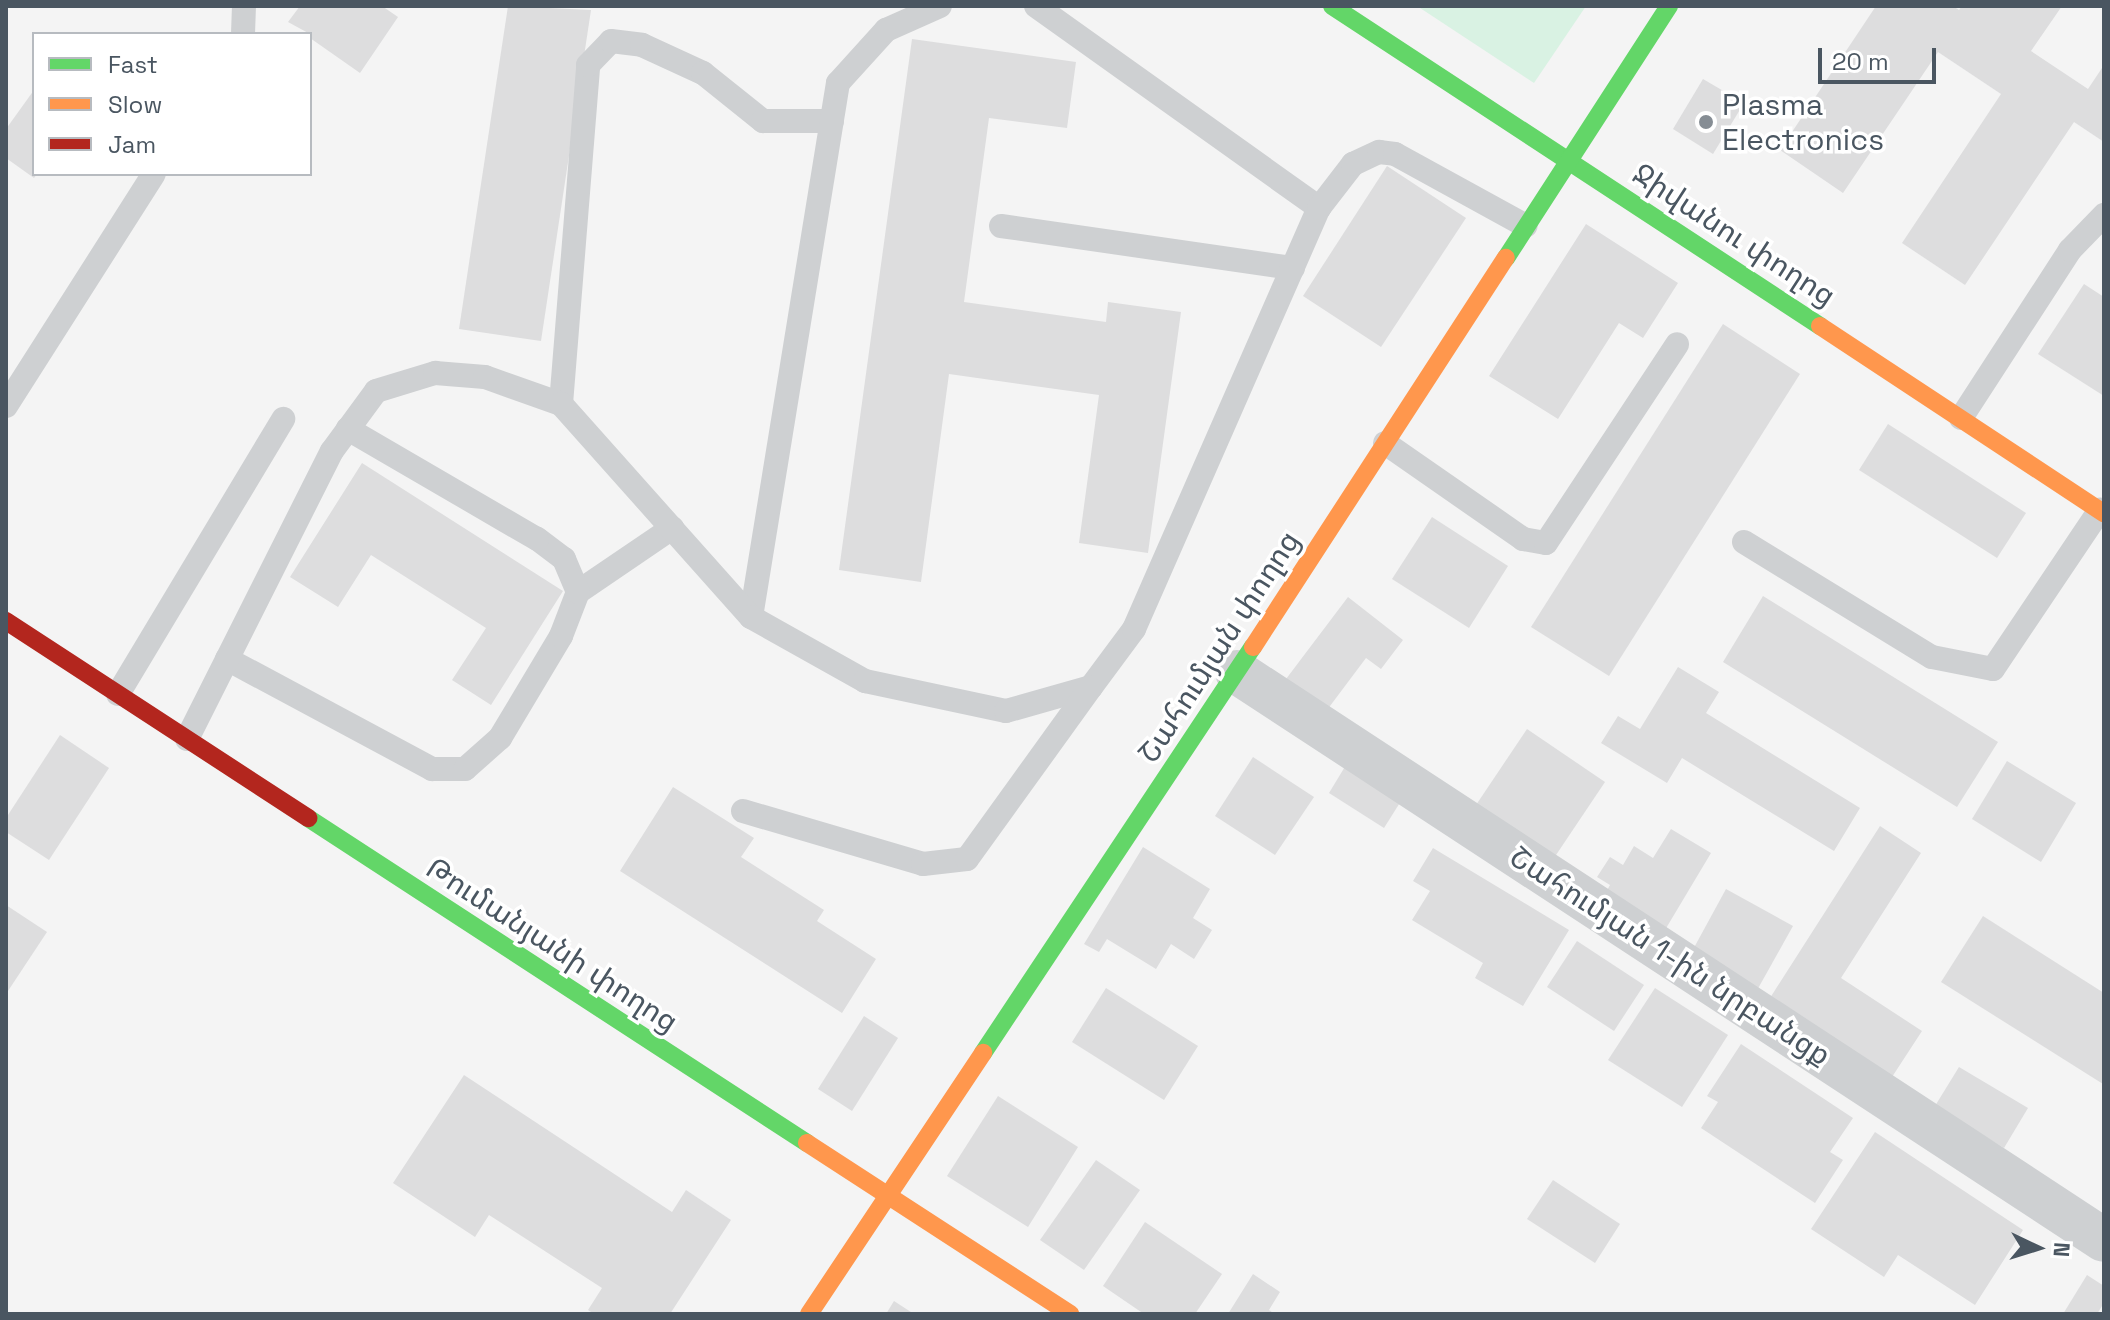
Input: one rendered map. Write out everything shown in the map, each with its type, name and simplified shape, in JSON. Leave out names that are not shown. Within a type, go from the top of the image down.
[{"type":"street","name":"Ջիվանու փողոց","points":[[1332,6],[2102,511]]},
{"type":"street","name":"Շահումյան փողոց","points":[[809,1314],[1237,672],[1669,6]]},
{"type":"street","name":"Թումանյանի փողոց","points":[[6,621],[1070,1314]]},
{"type":"street","name":"Շահումյան 1-ին նրբանցք","points":[[1237,672],[2104,1240]]},
{"type":"lane","points":[[243,32],[244,6]]},
{"type":"lane","points":[[751,617],[838,83],[886,30],[940,6]]},
{"type":"lane","points":[[1036,6],[1319,208]]},
{"type":"lane","points":[[561,404],[588,65],[611,41],[642,45],[703,73],[763,121],[832,121]]},
{"type":"lane","points":[[743,811],[923,864],[967,859],[1134,629],[1319,208],[1353,164],[1379,152],[1407,158],[1526,226]]},
{"type":"lane","points":[[6,406],[153,176]]},
{"type":"lane","points":[[1961,418],[2070,250],[2104,215]]},
{"type":"lane","points":[[1001,226],[1293,268]]},
{"type":"lane","points":[[1385,443],[1523,539],[1546,543],[1677,344]]},
{"type":"lane","points":[[187,739],[332,451],[376,391],[435,373],[485,377],[561,404],[751,617],[865,681],[1006,711],[1091,687]]},
{"type":"lane","points":[[118,694],[283,419]]},
{"type":"lane","points":[[348,429],[537,539],[564,559],[578,592]]},
{"type":"lane","points":[[1744,542],[1932,657],[1993,669],[2102,511]]},
{"type":"lane","points":[[227,659],[432,769],[465,769],[500,738],[561,636],[578,592],[672,528]]},
{"type":"green space","points":[[1417,6],[1586,6],[1534,83]]},
{"type":"building","points":[[300,6],[382,6],[398,17],[360,73],[312,39],[312,32],[288,22]]},
{"type":"building","points":[[508,6],[591,10],[541,341],[459,329]]},
{"type":"building","points":[[1876,6],[1953,6],[1959,10],[1962,6],[2062,6],[2031,51],[2088,89],[2104,65],[2104,142],[2074,122],[1965,285],[1902,243],[2001,94],[1938,52],[1843,193],[1780,150]]},
{"type":"building","points":[[912,39],[1076,62],[1067,128],[989,118],[964,302],[1106,322],[1108,302],[1181,312],[1148,553],[1079,543],[1099,395],[949,374],[921,582],[839,570]]},
{"type":"building","points":[[1703,79],[1744,103],[1713,154],[1673,129]]},
{"type":"building","points":[[32,93],[34,178],[6,158],[6,129]]},
{"type":"building","points":[[1387,166],[1466,218],[1381,347],[1303,296]]},
{"type":"building","points":[[1586,224],[1678,283],[1643,338],[1619,323],[1558,419],[1489,376]]},
{"type":"building","points":[[2084,284],[2104,297],[2104,396],[2038,354]]},
{"type":"building","points":[[1723,324],[1800,374],[1609,676],[1531,627]]},
{"type":"building","points":[[1888,424],[2026,513],[1997,558],[1859,470]]},
{"type":"building","points":[[362,463],[563,591],[491,705],[452,680],[486,628],[371,555],[338,607],[290,577]]},
{"type":"building","points":[[1432,517],[1508,566],[1469,628],[1392,579]]},
{"type":"building","points":[[1763,596],[1998,742],[1957,807],[1723,662]]},
{"type":"building","points":[[1348,597],[1403,640],[1381,669],[1366,658],[1324,714],[1283,683]]},
{"type":"building","points":[[1678,667],[1719,692],[1706,713],[1860,808],[1834,851],[1682,758],[1667,783],[1601,743],[1618,716],[1640,729]]},
{"type":"building","points":[[1527,729],[1605,782],[1552,861],[1474,808]]},
{"type":"building","points":[[60,735],[109,768],[49,860],[6,832],[6,818]]},
{"type":"building","points":[[1253,757],[1314,797],[1275,855],[1215,816]]},
{"type":"building","points":[[2007,761],[2076,803],[2041,862],[1972,819]]},
{"type":"building","points":[[1346,765],[1401,801],[1384,828],[1329,793]]},
{"type":"building","points":[[673,787],[754,838],[741,857],[824,910],[817,921],[876,959],[842,1013],[620,871]]},
{"type":"building","points":[[1880,826],[1921,853],[1841,978],[1922,1031],[1892,1077],[1770,998]]},
{"type":"building","points":[[1671,829],[1711,853],[1662,935],[1602,899],[1610,885],[1597,877],[1610,857],[1623,865],[1634,846],[1653,858]]},
{"type":"building","points":[[1143,847],[1210,889],[1193,918],[1212,930],[1194,959],[1171,944],[1156,969],[1107,939],[1099,952],[1084,944]]},
{"type":"building","points":[[1433,848],[1569,930],[1523,1006],[1475,978],[1483,963],[1412,920],[1430,891],[1413,881]]},
{"type":"building","points":[[1726,889],[1793,926],[1756,992],[1690,955]]},
{"type":"building","points":[[6,905],[47,932],[6,994]]},
{"type":"building","points":[[1983,916],[2104,993],[2103,1084],[1941,982]]},
{"type":"building","points":[[1577,941],[1644,985],[1614,1031],[1547,987]]},
{"type":"building","points":[[1106,988],[1198,1046],[1164,1100],[1072,1042]]},
{"type":"building","points":[[1655,988],[1728,1035],[1682,1107],[1608,1060]]},
{"type":"building","points":[[864,1016],[898,1038],[852,1111],[818,1089]]},
{"type":"building","points":[[1741,1044],[1853,1118],[1830,1152],[1843,1160],[1815,1203],[1701,1128],[1718,1102],[1707,1096]]},
{"type":"building","points":[[1959,1067],[2028,1108],[2004,1148],[1935,1106]]},
{"type":"building","points":[[464,1075],[672,1212],[686,1190],[731,1220],[670,1314],[594,1314],[588,1310],[602,1288],[489,1215],[475,1237],[393,1183]]},
{"type":"building","points":[[998,1096],[1078,1147],[1028,1227],[947,1176]]},
{"type":"building","points":[[1875,1132],[2023,1230],[1975,1305],[1898,1255],[1884,1277],[1811,1229]]},
{"type":"building","points":[[1096,1160],[1140,1190],[1084,1270],[1040,1240]]},
{"type":"building","points":[[1553,1180],[1620,1224],[1595,1263],[1527,1219]]},
{"type":"building","points":[[1145,1222],[1222,1274],[1195,1314],[1144,1314],[1103,1286]]},
{"type":"building","points":[[1253,1274],[1280,1292],[1269,1310],[1275,1314],[1228,1314]]},
{"type":"building","points":[[2087,1275],[2104,1286],[2104,1303],[2097,1314],[2063,1314]]},
{"type":"building","points":[[894,1301],[914,1314],[886,1314]]},
{"type":"traffic: fast","points":[[1332,6],[1820,326]]},
{"type":"traffic: fast","points":[[1506,258],[1669,6]]},
{"type":"traffic: fast","points":[[983,1053],[1253,647]]},
{"type":"traffic: fast","points":[[308,818],[807,1143]]},
{"type":"traffic: slow","points":[[1253,647],[1506,258]]},
{"type":"traffic: slow","points":[[1820,326],[2104,513]]},
{"type":"traffic: slow","points":[[809,1314],[983,1053]]},
{"type":"traffic: slow","points":[[807,1143],[1070,1314]]},
{"type":"traffic: jam","points":[[6,621],[308,818]]},
{"type":"place","name":"Plasma Electronics","points":[[1706,122]]}]
